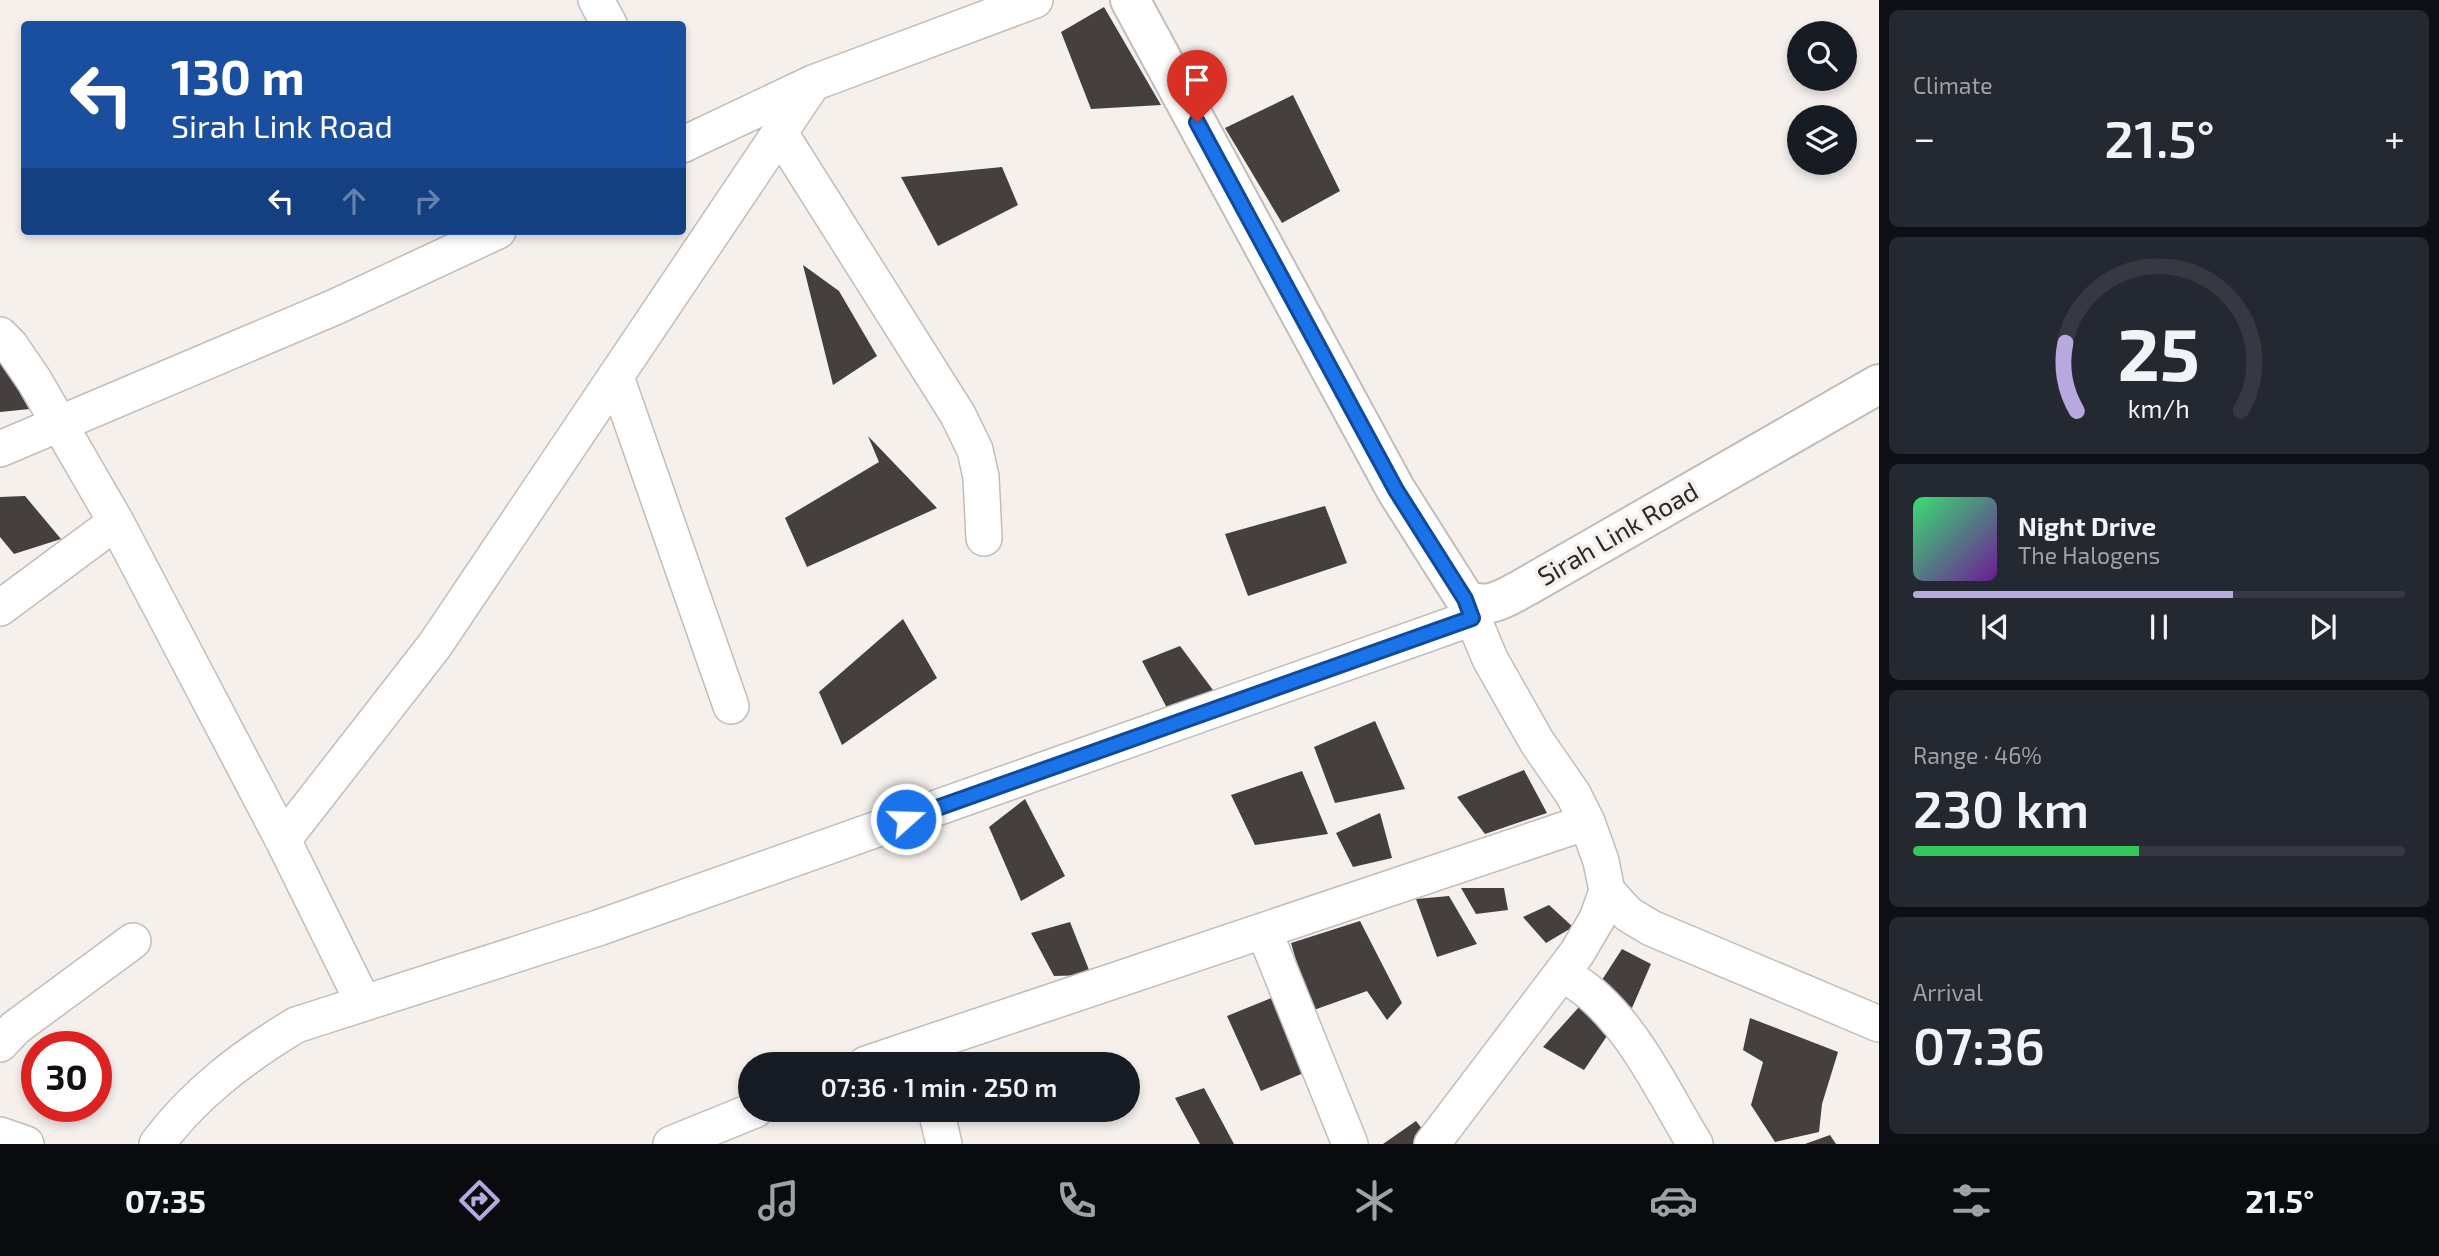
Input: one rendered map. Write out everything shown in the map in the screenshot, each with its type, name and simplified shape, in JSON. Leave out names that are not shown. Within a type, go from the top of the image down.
[{"type":"street","points":[[596,0],[606,21]]},
{"type":"street","points":[[686,143],[813,83],[1035,0]]},
{"type":"street","points":[[1130,0],[1396,490],[1469,608],[1490,659],[1538,742],[1573,794],[1587,822],[1601,861],[1607,891],[1597,919],[1577,953],[1432,1144]]},
{"type":"street","points":[[283,840],[435,645],[813,83]]},
{"type":"street","points":[[780,132],[958,415],[975,450],[981,477],[984,538]]},
{"type":"street","points":[[0,449],[335,307],[489,235]]},
{"type":"street","points":[[0,335],[28,372],[116,522],[283,840],[363,1002]]},
{"type":"street","points":[[616,377],[731,706]]},
{"type":"street","name":"Sirah Link Road","points":[[1469,608],[1497,602],[1527,586],[1879,384]]},
{"type":"street","points":[[0,608],[116,522]]},
{"type":"street","points":[[157,1144],[175,1120],[205,1091],[254,1050],[296,1025],[598,928],[1469,608]]},
{"type":"street","points":[[936,1052],[1264,931],[1587,822]]},
{"type":"street","points":[[1607,891],[1628,914],[1651,928],[1879,1024]]},
{"type":"street","points":[[1264,931],[1350,1144]]},
{"type":"street","points":[[0,1044],[15,1028],[133,941]]},
{"type":"street","points":[[1562,972],[1596,998],[1633,1041],[1695,1144]]},
{"type":"street","points":[[671,1144],[738,1117]]},
{"type":"street","points":[[939,1122],[944,1144]]},
{"type":"street","points":[[0,1135],[26,1144]]},
{"type":"building","points":[[1104,7],[1161,105],[1091,109],[1061,32]]},
{"type":"building","points":[[1293,95],[1340,191],[1282,223],[1225,128]]},
{"type":"building","points":[[1002,167],[1018,205],[938,246],[901,177]]},
{"type":"building","points":[[803,265],[839,291],[877,356],[833,385]]},
{"type":"building","points":[[0,363],[6,363],[30,409],[0,412]]},
{"type":"building","points":[[868,436],[937,508],[807,567],[785,518],[879,462]]},
{"type":"building","points":[[25,496],[61,539],[14,554],[0,537],[0,497]]},
{"type":"building","points":[[1325,506],[1347,563],[1248,596],[1225,534]]},
{"type":"building","points":[[903,619],[937,678],[842,745],[819,692]]},
{"type":"building","points":[[1180,646],[1216,694],[1167,708],[1142,661]]},
{"type":"building","points":[[1375,721],[1405,789],[1335,803],[1314,747]]},
{"type":"building","points":[[1524,770],[1547,813],[1485,834],[1457,797]]},
{"type":"building","points":[[1302,771],[1328,834],[1255,845],[1231,795]]},
{"type":"building","points":[[1025,799],[1065,876],[1021,901],[989,827]]},
{"type":"building","points":[[1380,813],[1392,858],[1353,867],[1336,833]]},
{"type":"building","points":[[1461,888],[1504,888],[1508,910],[1476,914]]},
{"type":"building","points":[[1449,896],[1477,944],[1437,957],[1416,899]]},
{"type":"building","points":[[1549,905],[1573,927],[1546,943],[1523,917]]},
{"type":"building","points":[[1360,921],[1402,1003],[1387,1020],[1367,991],[1311,1011],[1291,943]]},
{"type":"building","points":[[1070,922],[1091,975],[1054,976],[1031,933]]},
{"type":"building","points":[[1622,949],[1651,964],[1632,1008],[1600,983]]},
{"type":"building","points":[[1276,996],[1306,1072],[1261,1091],[1227,1016]]},
{"type":"building","points":[[1579,1007],[1611,1030],[1584,1070],[1543,1047]]},
{"type":"building","points":[[1750,1018],[1838,1052],[1822,1104],[1819,1132],[1775,1142],[1751,1105],[1763,1062],[1743,1050]]},
{"type":"building","points":[[1204,1088],[1234,1144],[1200,1144],[1175,1098]]},
{"type":"building","points":[[1416,1121],[1427,1135],[1417,1144],[1383,1144]]},
{"type":"building","points":[[1830,1135],[1836,1144],[1805,1144]]},
{"type":"route","points":[[906,819],[1472,618],[1465,599],[1396,490],[1197,122]]}]
